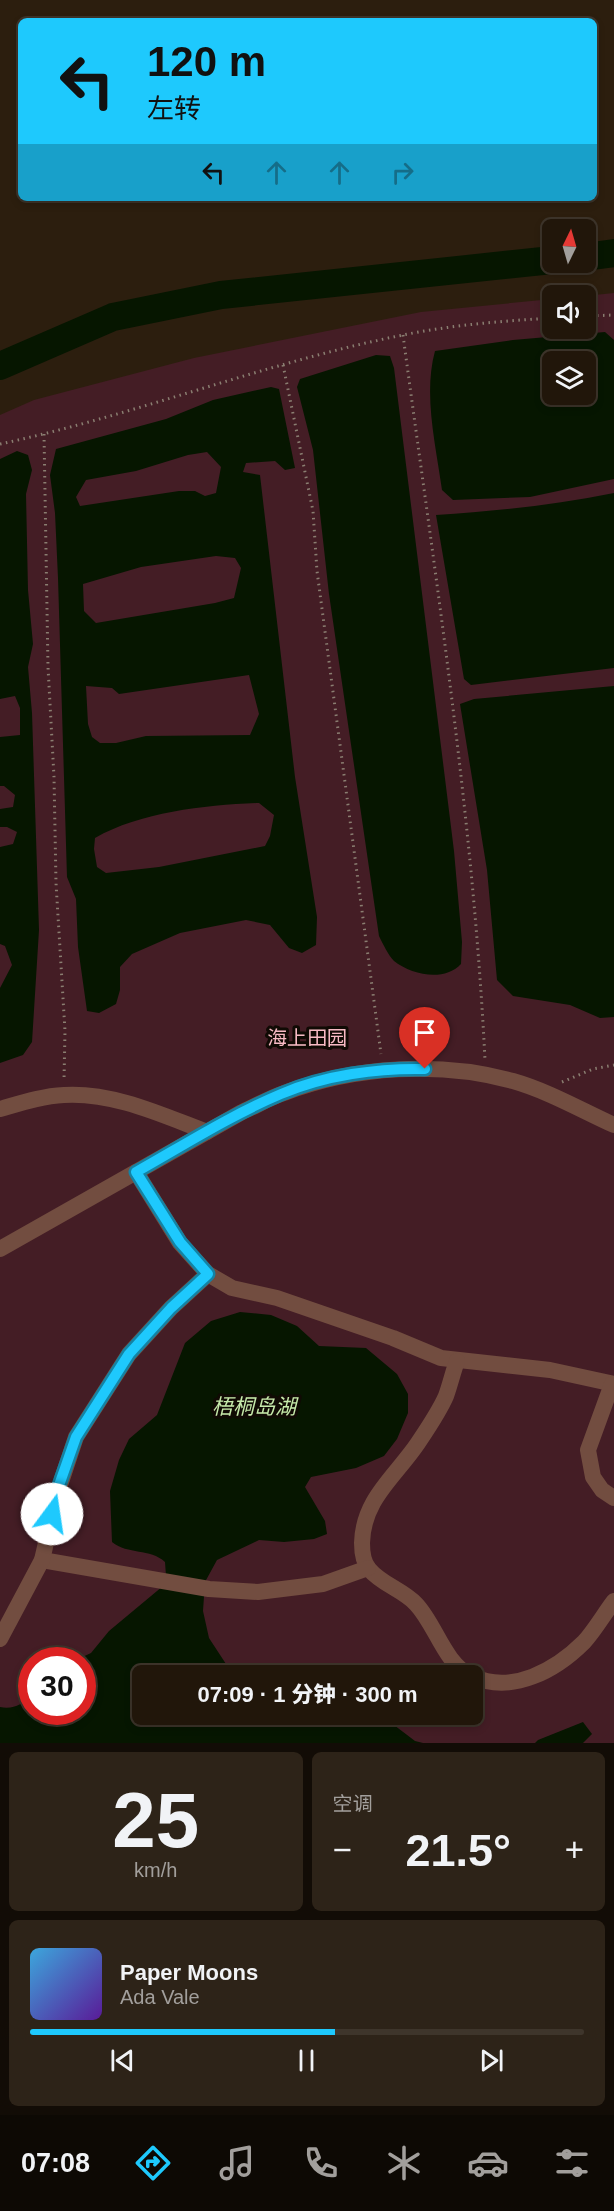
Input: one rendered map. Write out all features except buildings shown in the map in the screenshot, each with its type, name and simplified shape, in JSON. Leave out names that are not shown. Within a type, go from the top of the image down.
[{"type":"street","points":[[0,1249],[242,1112],[284,1093],[325,1081],[406,1069],[444,1070],[486,1076],[513,1081],[541,1091],[614,1125]]},
{"type":"street","points":[[0,1109],[43,1098],[85,1095],[125,1103],[207,1132]]},
{"type":"street","points":[[136,1172],[180,1242],[208,1274],[232,1288],[277,1298],[393,1338],[441,1358],[550,1370],[613,1384],[588,1450],[593,1477],[602,1490],[614,1498]]},
{"type":"street","points":[[0,1639],[42,1560],[57,1491],[76,1437],[129,1354],[171,1308],[208,1274]]},
{"type":"street","points":[[457,1361],[446,1397],[417,1444],[368,1508],[362,1533],[362,1553],[368,1568],[414,1602],[428,1617],[445,1649],[458,1665]]},
{"type":"street","points":[[42,1560],[161,1582],[209,1589],[258,1592],[323,1584],[368,1568]]},
{"type":"street","points":[[483,1682],[510,1684],[552,1668],[584,1641],[614,1601]]},
{"type":"path","points":[[596,316],[614,315]]},
{"type":"path","points":[[0,444],[44,434],[283,364],[403,334],[482,322],[542,319]]},
{"type":"path","points":[[403,334],[454,720],[479,962],[486,1076]]},
{"type":"path","points":[[283,364],[313,512],[317,571],[383,1071]]},
{"type":"path","points":[[44,434],[48,667],[65,1031],[64,1095]]},
{"type":"path","points":[[541,1091],[593,1069],[614,1065]]},
{"type":"green space","name":"海上田园","points":[[614,293],[614,1743],[0,1743],[0,415],[34,400],[194,358],[421,312],[542,300],[542,339],[596,339],[596,295]]},
{"type":"water","points":[[605,332],[614,340],[614,479],[530,497],[453,500],[442,490],[434,438],[430,385],[435,351],[542,337],[596,339],[596,333]]},
{"type":"water","points":[[376,355],[390,356],[394,368],[454,851],[462,942],[461,964],[454,970],[437,975],[419,973],[401,966],[388,953],[379,936],[329,594],[313,450],[297,387],[300,379]]},
{"type":"water","points":[[271,387],[279,389],[295,468],[285,470],[275,461],[246,463],[243,472],[260,475],[295,777],[317,917],[316,945],[302,953],[289,948],[270,925],[246,920],[180,933],[132,954],[120,967],[120,990],[116,1004],[99,1013],[87,1011],[78,947],[76,899],[67,877],[58,578],[55,513],[50,475],[56,449],[166,419],[213,400]],"holes":[[[207,452],[221,467],[216,493],[205,496],[195,491],[179,491],[80,506],[76,497],[86,480],[136,471],[188,455]],[[216,556],[235,558],[241,568],[234,598],[96,623],[84,611],[83,584],[141,567]],[[249,675],[259,714],[250,735],[146,736],[116,743],[100,743],[92,737],[88,724],[86,686],[112,688],[119,694]],[[259,803],[274,815],[270,836],[265,846],[159,867],[106,873],[97,867],[95,838],[113,829],[153,816],[196,808]]]},
{"type":"water","points":[[17,451],[28,455],[32,470],[26,494],[28,590],[33,644],[28,667],[32,713],[39,930],[32,1042],[23,1055],[0,1063],[0,988],[12,965],[5,946],[0,944],[0,847],[13,844],[17,832],[7,827],[0,827],[0,809],[13,807],[15,795],[4,786],[0,786],[0,737],[20,735],[20,708],[15,696],[0,699],[0,459]]},
{"type":"water","points":[[614,493],[614,668],[471,685],[464,679],[436,515],[525,507]]},
{"type":"water","points":[[614,686],[614,1017],[600,1018],[570,1005],[513,996],[497,980],[487,870],[460,704],[474,699]]},
{"type":"water","name":"梧桐岛湖","points":[[240,1312],[271,1315],[297,1326],[319,1346],[366,1348],[397,1374],[408,1394],[408,1413],[397,1439],[384,1456],[356,1468],[311,1477],[305,1487],[325,1521],[327,1534],[314,1539],[284,1542],[259,1540],[217,1560],[205,1582],[203,1611],[209,1638],[227,1665],[132,1665],[132,1725],[394,1725],[415,1741],[423,1743],[0,1743],[0,1707],[9,1708],[18,1705],[18,1725],[96,1725],[96,1647],[109,1631],[163,1586],[166,1576],[165,1562],[159,1558],[125,1549],[112,1542],[110,1491],[119,1460],[129,1439],[157,1415],[185,1343],[211,1321]]},
{"type":"water","points":[[583,1722],[592,1734],[583,1743],[535,1743],[538,1740]]},
{"type":"waterway","points":[[596,255],[614,253]]},
{"type":"waterway","points":[[0,366],[113,317],[221,295],[542,261]]},
{"type":"route","points":[[52,1514],[57,1491],[76,1437],[129,1354],[171,1308],[208,1274],[180,1242],[136,1172],[242,1112],[284,1093],[325,1081],[365,1073],[425,1069]]}]
